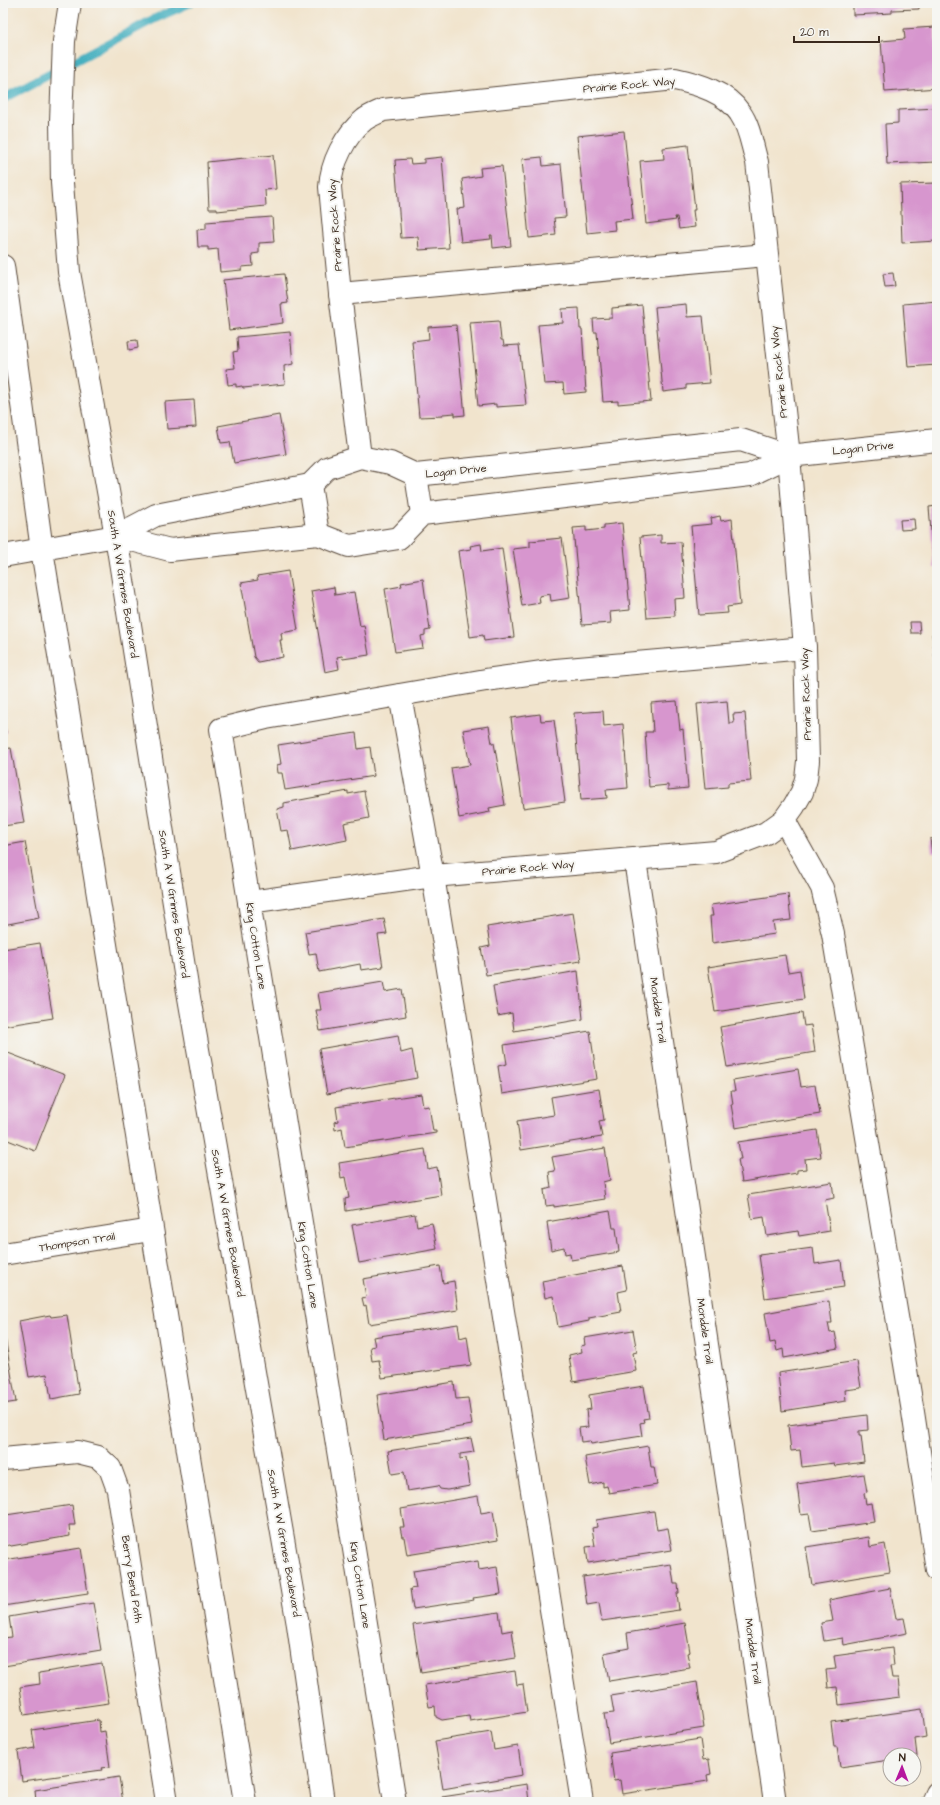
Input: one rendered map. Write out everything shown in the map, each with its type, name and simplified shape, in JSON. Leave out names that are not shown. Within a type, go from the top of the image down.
[{"type":"street","name":"South A W Grimes Boulevard","points":[[70,3],[64,41],[61,121],[62,183],[69,272],[116,536],[188,994],[298,1625],[322,1802]]},
{"type":"street","name":"Prairie Rock Way","points":[[249,902],[433,876],[636,860],[716,852],[766,833],[784,820],[794,806],[802,792],[806,779],[808,761],[805,648],[789,456],[766,256],[757,162],[749,132],[739,112],[720,95],[694,84],[675,79],[383,110],[365,119],[354,130],[342,147],[331,175],[330,188],[340,294],[360,457]]},
{"type":"street","points":[[340,294],[766,256]]},
{"type":"street","points":[[3,266],[42,550],[151,1230],[245,1802]]},
{"type":"street","name":"Logan Drive","points":[[310,485],[327,468],[360,457],[390,463],[416,475],[741,440],[789,456]]},
{"type":"street","name":"Logan Drive","points":[[422,514],[750,475],[789,456],[937,440]]},
{"type":"street","points":[[116,536],[170,550],[318,534],[349,546],[399,538],[422,514],[416,475]]},
{"type":"street","points":[[3,556],[116,536],[156,515],[310,485],[318,534]]},
{"type":"street","points":[[582,1802],[433,876],[400,695],[486,680],[556,670],[805,648]]},
{"type":"street","name":"King Cotton Lane","points":[[395,1802],[221,729],[266,718],[400,695]]},
{"type":"street","points":[[784,820],[822,888],[833,934],[913,1412],[937,1570]]},
{"type":"street","name":"Mondale Trail","points":[[636,860],[775,1802]]},
{"type":"street","name":"Thompson Trail","points":[[3,1254],[151,1230]]},
{"type":"street","name":"Berry Bend Path","points":[[3,1459],[78,1452],[98,1457],[110,1468],[118,1490],[167,1802]]},
{"type":"street","points":[[933,1802],[937,1793]]},
{"type":"path","points":[[3,513],[7,510]]},
{"type":"building","points":[[853,3],[919,3],[919,9],[892,10],[892,13],[853,15]]},
{"type":"building","points":[[935,27],[937,88],[885,92],[881,41],[905,39],[904,29]]},
{"type":"building","points":[[937,108],[937,162],[887,164],[885,124],[898,123],[898,110]]},
{"type":"building","points":[[624,131],[633,219],[614,221],[615,230],[587,233],[577,136]]},
{"type":"building","points":[[688,145],[695,210],[693,210],[695,227],[679,229],[677,217],[675,217],[676,220],[646,224],[640,161],[664,159],[663,148]]},
{"type":"building","points":[[273,155],[276,189],[265,190],[266,206],[217,211],[217,209],[209,209],[207,162]]},
{"type":"building","points":[[442,157],[449,248],[419,250],[418,237],[401,238],[395,160],[410,159],[411,164],[424,163],[424,159]]},
{"type":"building","points":[[542,157],[543,166],[561,164],[566,217],[554,218],[556,235],[529,238],[522,159]]},
{"type":"building","points":[[502,166],[511,246],[493,248],[492,235],[490,235],[491,239],[461,242],[457,209],[465,208],[462,179],[481,176],[480,168]]},
{"type":"building","points":[[937,183],[937,241],[902,243],[900,184]]},
{"type":"building","points":[[272,217],[274,242],[259,243],[259,253],[252,254],[253,266],[242,267],[242,270],[220,272],[218,249],[208,250],[208,247],[198,247],[197,230],[206,229],[206,222]]},
{"type":"building","points":[[893,273],[895,286],[885,287],[883,274]]},
{"type":"building","points":[[284,274],[288,303],[281,304],[283,323],[229,330],[223,280]]},
{"type":"building","points":[[937,301],[937,365],[908,367],[903,304]]},
{"type":"building","points":[[686,304],[687,317],[703,316],[710,383],[686,385],[686,389],[663,392],[655,307]]},
{"type":"building","points":[[642,305],[651,401],[618,404],[618,401],[603,402],[597,332],[594,332],[593,319],[612,318],[612,308]]},
{"type":"building","points":[[579,308],[580,329],[582,329],[586,392],[564,394],[563,383],[544,384],[538,325],[563,323],[562,309]]},
{"type":"building","points":[[499,321],[501,340],[503,340],[504,346],[519,345],[526,405],[496,407],[496,404],[478,406],[470,323]]},
{"type":"building","points":[[456,325],[465,415],[455,416],[455,413],[443,414],[443,416],[419,417],[412,341],[429,339],[428,327]]},
{"type":"building","points":[[290,332],[293,364],[284,366],[285,384],[243,388],[242,386],[236,387],[236,384],[228,385],[226,369],[235,368],[233,352],[238,351],[237,337]]},
{"type":"building","points":[[137,340],[138,348],[129,350],[128,341]]},
{"type":"building","points":[[194,400],[196,427],[167,429],[165,402]]},
{"type":"building","points":[[279,415],[286,454],[234,463],[230,442],[221,443],[218,426]]},
{"type":"building","points":[[937,506],[937,568],[934,568],[929,507]]},
{"type":"building","points":[[720,516],[721,521],[732,519],[740,605],[727,607],[728,613],[699,615],[691,526],[712,524],[711,518]]},
{"type":"building","points":[[914,519],[915,529],[901,530],[900,520]]},
{"type":"building","points":[[622,523],[630,610],[610,612],[611,623],[582,625],[573,528],[586,527],[586,531],[604,529],[604,525]]},
{"type":"building","points":[[661,535],[661,543],[681,542],[685,598],[674,599],[675,616],[647,618],[640,537]]},
{"type":"building","points":[[562,538],[570,598],[551,601],[550,594],[539,596],[540,603],[522,606],[513,549],[530,547],[530,541]]},
{"type":"building","points":[[481,544],[482,551],[502,548],[514,637],[484,641],[483,635],[470,637],[458,551],[471,549],[470,546]]},
{"type":"building","points":[[288,571],[298,630],[281,633],[282,640],[280,640],[283,657],[258,662],[254,657],[241,583],[258,580],[257,576]]},
{"type":"building","points":[[423,579],[430,630],[425,631],[425,635],[421,636],[423,648],[395,652],[385,589],[402,586],[401,583]]},
{"type":"building","points":[[334,587],[335,595],[354,592],[360,626],[364,625],[369,655],[343,659],[342,656],[337,657],[339,669],[325,672],[311,591]]},
{"type":"building","points":[[910,622],[919,622],[920,633],[911,633]]},
{"type":"building","points":[[937,633],[937,671],[936,671],[932,634]]},
{"type":"building","points":[[677,701],[680,730],[683,729],[688,788],[668,790],[668,785],[649,787],[645,732],[653,732],[651,703]]},
{"type":"building","points":[[727,701],[729,723],[734,723],[733,714],[745,713],[751,781],[728,783],[728,787],[705,789],[697,704]]},
{"type":"building","points":[[3,709],[6,733],[3,733]]},
{"type":"building","points":[[603,711],[604,726],[623,724],[628,788],[606,790],[607,798],[581,800],[574,713]]},
{"type":"building","points":[[540,714],[541,721],[554,720],[565,802],[523,808],[511,718]]},
{"type":"building","points":[[489,726],[492,743],[494,743],[505,805],[489,808],[490,812],[459,818],[451,768],[470,765],[463,730]]},
{"type":"building","points":[[356,733],[358,749],[370,747],[374,776],[285,790],[282,773],[278,773],[277,765],[281,764],[278,745]]},
{"type":"building","points":[[11,748],[24,823],[3,826],[3,749]]},
{"type":"building","points":[[348,791],[348,794],[364,791],[369,818],[344,823],[347,840],[292,851],[288,830],[281,831],[277,809],[284,807],[284,803]]},
{"type":"building","points":[[937,838],[937,853],[932,853],[930,839]]},
{"type":"building","points":[[25,842],[39,918],[3,925],[3,846]]},
{"type":"building","points":[[788,894],[791,920],[773,922],[775,934],[712,943],[710,916],[713,916],[711,905]]},
{"type":"building","points":[[573,913],[581,961],[486,975],[481,948],[490,946],[487,927]]},
{"type":"building","points":[[384,919],[387,934],[378,935],[383,967],[361,970],[360,964],[319,972],[316,953],[309,954],[305,932]]},
{"type":"building","points":[[40,943],[53,1018],[3,1026],[3,949]]},
{"type":"building","points":[[785,955],[788,972],[800,970],[804,999],[715,1012],[708,967]]},
{"type":"building","points":[[578,971],[583,1019],[514,1031],[512,1013],[498,1016],[493,986]]},
{"type":"building","points":[[383,982],[385,992],[402,989],[406,1016],[320,1031],[316,1010],[321,1010],[318,993]]},
{"type":"building","points":[[802,1013],[804,1026],[811,1025],[815,1052],[727,1067],[720,1027]]},
{"type":"building","points":[[590,1031],[597,1079],[502,1094],[498,1066],[507,1064],[504,1045]]},
{"type":"building","points":[[398,1035],[401,1053],[412,1050],[417,1078],[327,1094],[319,1049]]},
{"type":"building","points":[[3,1051],[65,1075],[35,1151],[3,1138]]},
{"type":"building","points":[[798,1069],[801,1087],[815,1085],[820,1114],[735,1128],[731,1104],[733,1104],[731,1091],[735,1091],[733,1080]]},
{"type":"building","points":[[599,1089],[604,1120],[599,1121],[602,1137],[521,1150],[517,1121],[554,1115],[551,1097]]},
{"type":"building","points":[[421,1094],[423,1107],[429,1106],[433,1131],[436,1131],[436,1133],[345,1147],[342,1128],[335,1130],[334,1122],[338,1121],[336,1107]]},
{"type":"building","points":[[817,1130],[821,1157],[805,1159],[806,1169],[797,1170],[797,1173],[742,1182],[738,1159],[741,1159],[738,1142]]},
{"type":"building","points":[[605,1148],[610,1180],[603,1182],[605,1199],[554,1207],[554,1205],[546,1206],[544,1190],[551,1188],[549,1172],[555,1171],[552,1157]]},
{"type":"building","points":[[425,1149],[428,1169],[437,1167],[441,1195],[346,1211],[345,1199],[349,1198],[345,1177],[341,1178],[339,1163]]},
{"type":"building","points":[[832,1182],[834,1198],[825,1200],[830,1231],[799,1236],[798,1231],[767,1236],[764,1217],[752,1219],[748,1195]]},
{"type":"building","points":[[610,1211],[613,1228],[616,1228],[619,1252],[571,1260],[570,1253],[565,1254],[564,1247],[551,1250],[547,1222]]},
{"type":"building","points":[[415,1214],[417,1226],[432,1223],[437,1249],[359,1263],[352,1225]]},
{"type":"building","points":[[813,1248],[815,1264],[841,1260],[844,1287],[765,1298],[759,1255]]},
{"type":"building","points":[[440,1266],[443,1283],[454,1281],[458,1310],[369,1324],[366,1305],[364,1306],[362,1298],[366,1297],[363,1279]]},
{"type":"building","points":[[623,1266],[627,1290],[618,1292],[621,1312],[589,1318],[589,1321],[558,1327],[553,1296],[545,1298],[542,1281]]},
{"type":"building","points":[[829,1301],[832,1323],[828,1323],[830,1333],[835,1332],[838,1348],[784,1358],[783,1349],[777,1351],[775,1342],[770,1343],[765,1313]]},
{"type":"building","points":[[50,1315],[51,1317],[67,1315],[79,1394],[51,1399],[47,1374],[29,1377],[19,1321]]},
{"type":"building","points":[[458,1324],[460,1338],[467,1336],[471,1365],[382,1378],[379,1360],[372,1361],[370,1347],[375,1346],[373,1337]]},
{"type":"building","points":[[3,1325],[16,1402],[3,1404]]},
{"type":"building","points":[[633,1330],[637,1352],[633,1353],[636,1371],[573,1382],[569,1355],[582,1352],[581,1346],[585,1345],[584,1338]]},
{"type":"building","points":[[857,1361],[861,1388],[845,1390],[846,1401],[782,1411],[778,1373]]},
{"type":"building","points":[[454,1382],[456,1399],[468,1398],[472,1425],[384,1440],[377,1395]]},
{"type":"building","points":[[644,1386],[649,1418],[643,1419],[644,1422],[640,1423],[642,1436],[591,1444],[590,1441],[581,1442],[579,1428],[588,1427],[586,1410],[591,1409],[589,1395]]},
{"type":"building","points":[[867,1415],[868,1430],[859,1431],[859,1435],[861,1435],[864,1462],[835,1466],[834,1463],[802,1467],[800,1450],[791,1451],[788,1425]]},
{"type":"building","points":[[471,1438],[474,1452],[460,1454],[460,1459],[466,1458],[470,1486],[447,1490],[440,1489],[438,1486],[407,1491],[404,1472],[392,1474],[388,1451]]},
{"type":"building","points":[[648,1446],[651,1467],[654,1467],[657,1485],[609,1493],[607,1486],[603,1487],[603,1482],[590,1485],[585,1457]]},
{"type":"building","points":[[864,1474],[867,1492],[864,1493],[866,1504],[871,1503],[874,1522],[812,1531],[809,1514],[801,1515],[797,1484]]},
{"type":"building","points":[[478,1496],[481,1513],[493,1511],[498,1540],[407,1555],[404,1537],[402,1537],[400,1527],[404,1527],[401,1509]]},
{"type":"building","points":[[72,1505],[75,1525],[69,1525],[70,1536],[3,1546],[3,1519],[6,1518],[6,1515]]},
{"type":"building","points":[[654,1511],[657,1530],[668,1528],[672,1550],[588,1563],[586,1547],[595,1546],[592,1528],[597,1527],[596,1520]]},
{"type":"building","points":[[869,1537],[870,1547],[885,1544],[890,1572],[812,1585],[806,1547]]},
{"type":"building","points":[[81,1548],[88,1593],[3,1606],[3,1577],[6,1577],[4,1560]]},
{"type":"building","points":[[478,1561],[479,1570],[497,1567],[501,1594],[473,1598],[474,1600],[413,1609],[410,1589],[416,1588],[413,1571]]},
{"type":"building","points":[[671,1564],[674,1584],[678,1584],[679,1593],[677,1593],[679,1610],[602,1621],[599,1603],[587,1605],[583,1577]]},
{"type":"building","points":[[890,1588],[896,1619],[904,1618],[907,1633],[844,1645],[843,1638],[824,1641],[821,1623],[833,1621],[829,1600]]},
{"type":"building","points":[[93,1603],[101,1650],[4,1666],[3,1638],[12,1637],[9,1617]]},
{"type":"building","points":[[499,1612],[502,1632],[512,1630],[516,1658],[421,1673],[413,1625]]},
{"type":"building","points":[[685,1623],[690,1652],[687,1653],[690,1668],[609,1681],[604,1653],[629,1648],[627,1633]]},
{"type":"building","points":[[892,1648],[894,1666],[890,1666],[892,1678],[898,1678],[900,1697],[839,1705],[837,1687],[828,1688],[826,1670],[836,1669],[834,1656]]},
{"type":"building","points":[[102,1663],[109,1703],[24,1715],[20,1687],[40,1684],[39,1673]]},
{"type":"building","points":[[515,1671],[517,1685],[523,1684],[527,1712],[470,1721],[469,1716],[442,1720],[436,1717],[435,1706],[429,1707],[425,1685]]},
{"type":"building","points":[[697,1682],[704,1728],[609,1743],[604,1714],[614,1713],[611,1696]]},
{"type":"building","points":[[922,1709],[926,1737],[915,1739],[916,1747],[882,1747],[882,1761],[840,1767],[837,1747],[834,1747],[831,1722]]},
{"type":"building","points":[[99,1720],[100,1732],[105,1731],[110,1767],[101,1768],[102,1770],[22,1781],[18,1751],[35,1748],[32,1730]]},
{"type":"building","points":[[491,1732],[494,1750],[518,1746],[522,1775],[443,1789],[435,1741]]},
{"type":"building","points":[[700,1739],[703,1760],[709,1759],[711,1774],[707,1775],[708,1781],[622,1794],[620,1780],[614,1781],[610,1753]]},
{"type":"building","points":[[119,1777],[123,1802],[36,1802],[35,1790]]},
{"type":"building","points":[[527,1784],[529,1802],[443,1802],[442,1797]]},
{"type":"waterway","points":[[3,99],[154,19],[190,3]]}]
